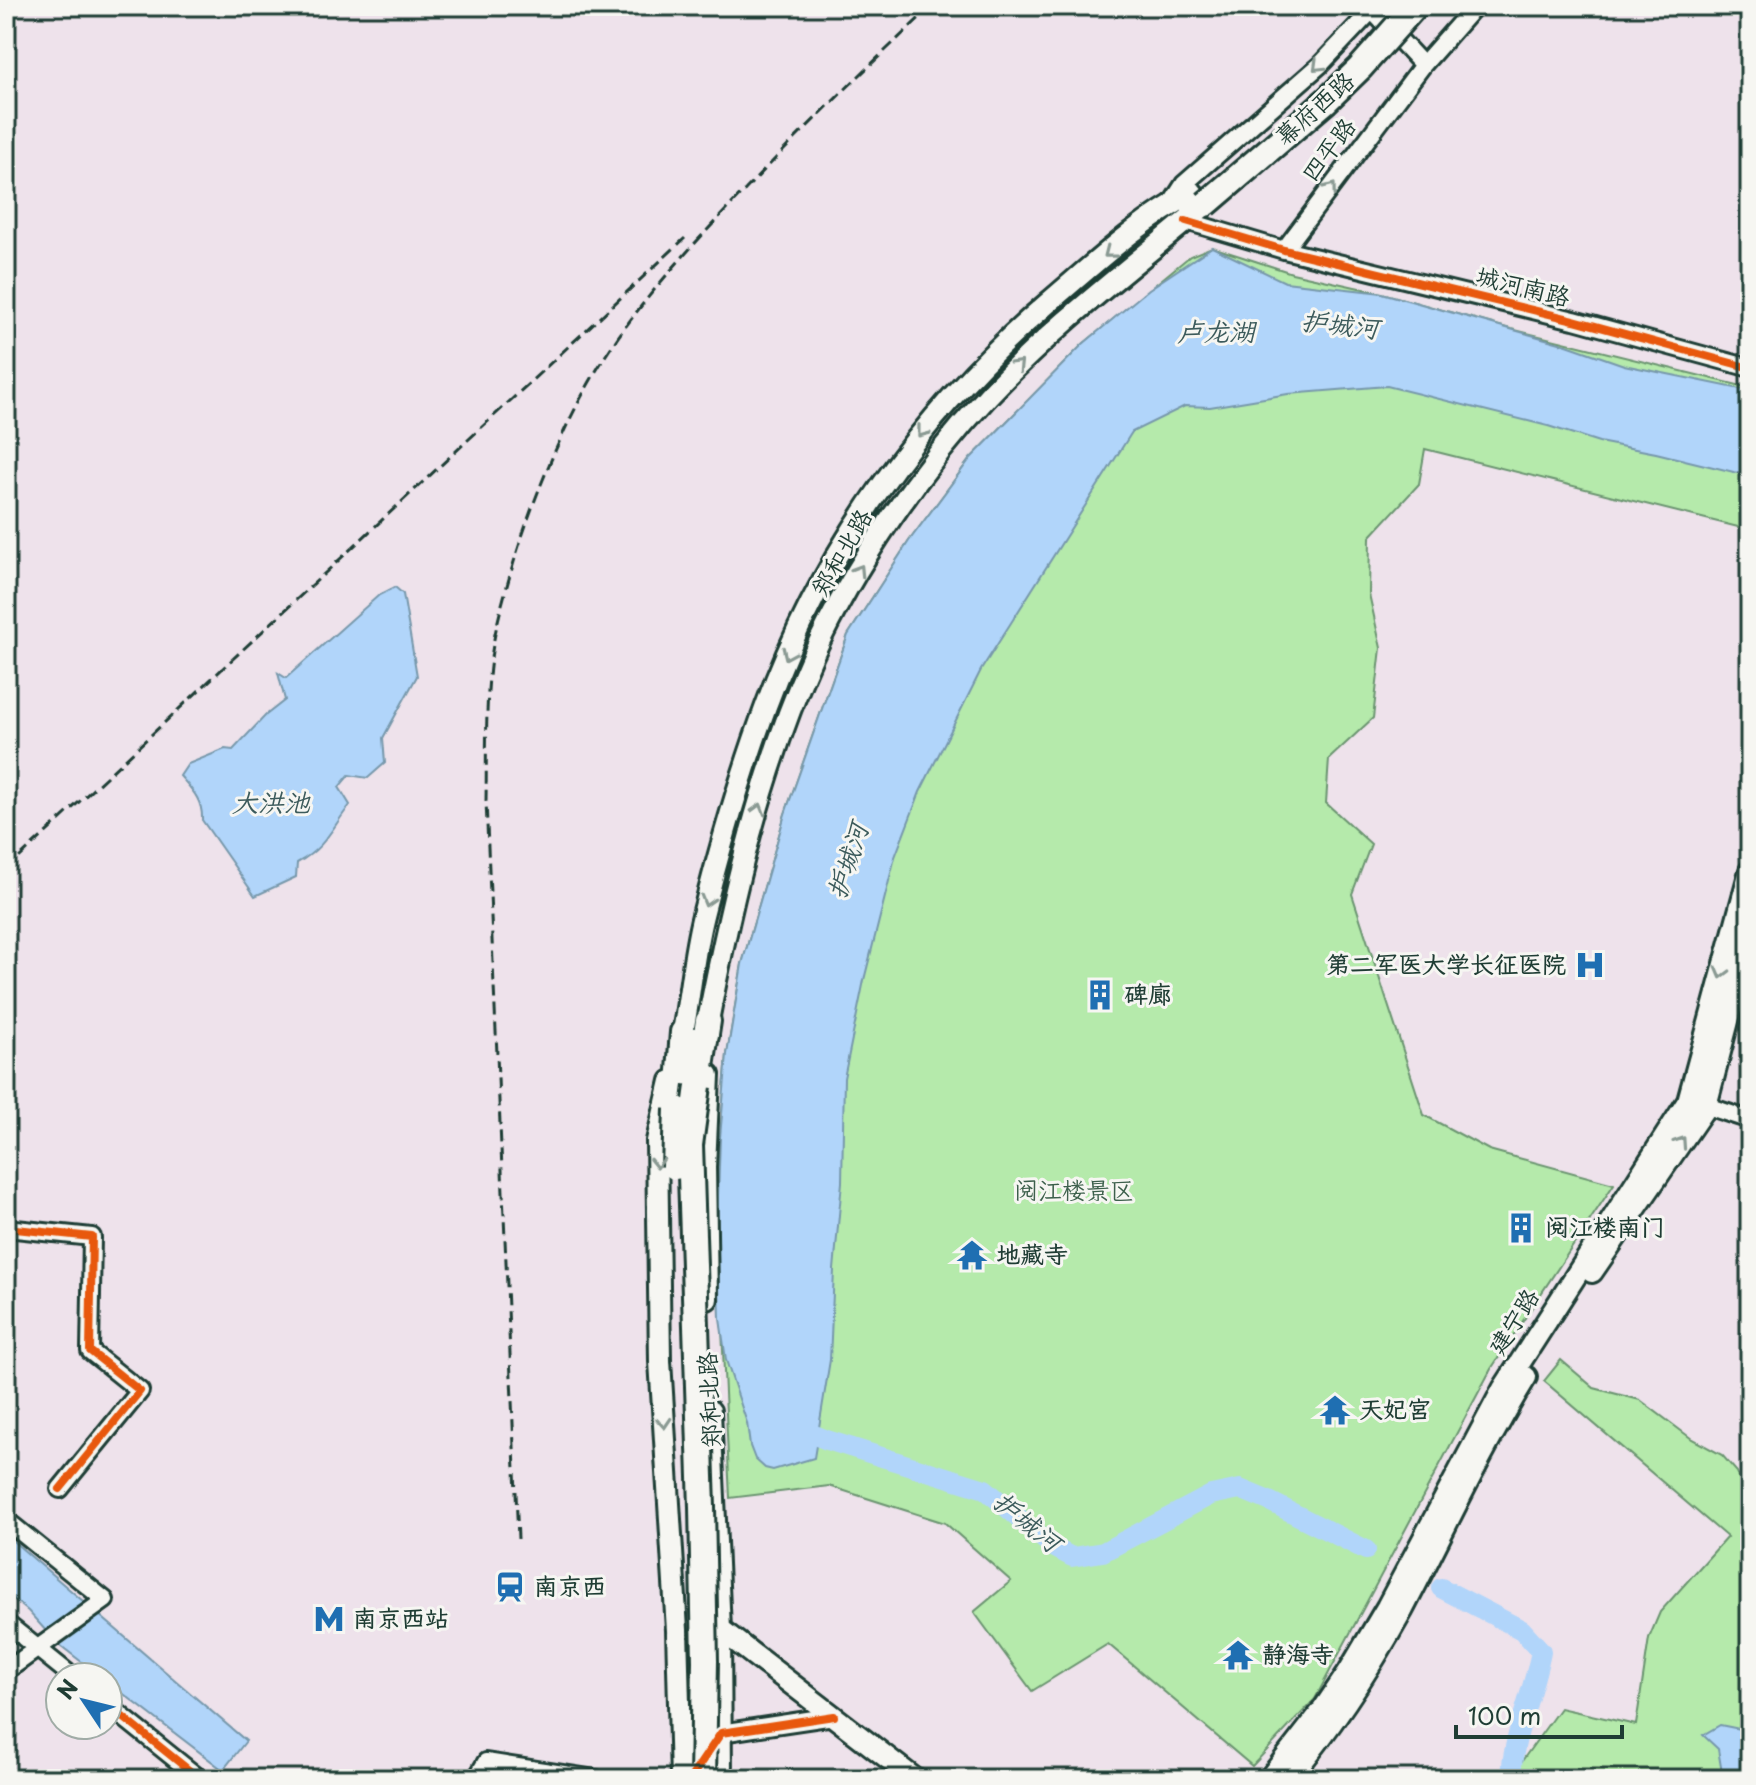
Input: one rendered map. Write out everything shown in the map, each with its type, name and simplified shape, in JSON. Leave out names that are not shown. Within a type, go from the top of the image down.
[{"type":"highway","name":"幕府西路","points":[[1199,198],[1316,93],[1351,59],[1397,6]]},
{"type":"highway","name":"幕府西路","points":[[1199,198],[1326,101],[1415,6]]},
{"type":"highway","name":"郑和北路","points":[[703,1779],[702,1522],[690,1145],[708,1021]]},
{"type":"highway","name":"郑和北路","points":[[683,1032],[674,1143],[694,1654],[692,1779]]},
{"type":"main road","name":"郑和北路","points":[[681,1779],[677,1630],[660,1361],[657,1141],[683,1032],[703,917],[750,753],[790,647],[826,574],[905,454],[967,378],[1051,301],[1171,204],[1199,198]]},
{"type":"main road","name":"郑和北路","points":[[721,1779],[720,1629],[708,1367],[705,1167],[708,1021],[726,924],[771,763],[814,654],[848,587],[893,516],[986,397],[1092,296],[1186,221],[1199,198]]},
{"type":"main road","name":"建宁路","points":[[1269,1779],[1349,1671],[1387,1607],[1503,1389],[1697,1103],[1750,871]]},
{"type":"main road","name":"建宁路","points":[[1288,1779],[1334,1721],[1362,1679],[1515,1396],[1697,1103],[1750,936]]},
{"type":"main road","points":[[677,1630],[720,1629],[915,1779]]},
{"type":"street","name":"四平路","points":[[1284,250],[1423,65],[1475,6]]},
{"type":"street","points":[[1171,204],[1184,184],[1320,65],[1370,8],[1423,65]]},
{"type":"street","name":"城河南路","points":[[1186,221],[1284,250],[1544,313],[1750,368]]},
{"type":"street","points":[[1697,1103],[1750,1120]]},
{"type":"street","points":[[6,1228],[92,1237],[90,1351],[140,1391],[60,1489]]},
{"type":"street","points":[[6,1520],[103,1602],[6,1671]]},
{"type":"street","points":[[6,1623],[56,1661]]},
{"type":"street","points":[[692,1779],[721,1733],[834,1716]]},
{"type":"street","points":[[124,1718],[200,1779]]},
{"type":"street","points":[[476,1779],[486,1762],[596,1779]]},
{"type":"green space","name":"阅江楼景区","points":[[1212,247],[1292,273],[1382,293],[1507,328],[1750,388],[1750,530],[1425,449],[1419,484],[1370,537],[1369,594],[1381,648],[1373,718],[1329,759],[1326,803],[1371,844],[1352,894],[1424,1115],[1489,1150],[1614,1184],[1491,1369],[1315,1699],[1252,1766],[1108,1644],[1032,1691],[974,1612],[1011,1581],[945,1523],[829,1486],[730,1498],[717,1224],[727,1054],[742,964],[785,814],[848,635],[909,541],[970,459],[1083,344],[1190,256]]},
{"type":"green space","points":[[1561,1360],[1594,1388],[1640,1400],[1692,1439],[1722,1455],[1750,1494],[1750,1779],[1509,1779],[1560,1708],[1636,1725],[1649,1638],[1660,1612],[1727,1537],[1544,1381]]},
{"type":"water","name":"卢龙湖","points":[[1212,247],[1285,282],[1382,293],[1567,345],[1624,365],[1750,391],[1750,476],[1599,442],[1548,426],[1387,386],[1288,394],[1210,407],[1185,406],[1132,432],[981,670],[920,792],[895,857],[864,980],[844,1078],[842,1182],[830,1360],[814,1458],[773,1470],[765,1468],[755,1459],[750,1446],[747,1423],[726,1360],[720,1319],[717,1224],[727,1054],[742,964],[785,814],[848,635],[909,541],[970,459],[1083,344],[1149,289]]},
{"type":"water","name":"大洪池","points":[[395,587],[403,594],[417,676],[383,738],[385,763],[368,778],[349,775],[339,787],[350,805],[315,851],[297,863],[296,877],[255,896],[202,820],[199,801],[180,776],[188,764],[225,749],[233,750],[285,700],[278,673],[286,678],[379,595]]},
{"type":"water","points":[[6,1535],[246,1741],[223,1770],[124,1694],[124,1661],[80,1661],[56,1642],[28,1611],[6,1593]]},
{"type":"water","points":[[1720,1725],[1750,1731],[1750,1779],[1723,1779],[1718,1749],[1703,1735]]},
{"type":"waterway","name":"护城河","points":[[792,1426],[827,1440],[985,1489],[1053,1547],[1072,1557],[1103,1552],[1211,1495],[1240,1489],[1366,1550]]},
{"type":"waterway","points":[[1441,1588],[1522,1630],[1541,1651],[1515,1747],[1511,1779]]},
{"type":"railway","points":[[518,1539],[486,801],[490,668],[507,587],[532,509],[564,431],[583,393],[626,326],[669,273],[746,189],[932,6]]},
{"type":"railway","points":[[6,870],[685,238]]},
{"type":"cycle path","points":[[1186,221],[1284,250],[1574,320],[1750,368]]},
{"type":"cycle path","points":[[6,1228],[92,1237],[90,1351],[140,1391],[60,1489]]},
{"type":"cycle path","points":[[690,1779],[721,1733],[834,1716]]},
{"type":"cycle path","points":[[124,1718],[200,1779]]},
{"type":"place","name":"第二军医大学长征医院","points":[[1590,965]]},
{"type":"place","name":"碑廊","points":[[1100,995]]},
{"type":"place","name":"阅江楼南门","points":[[1521,1228]]},
{"type":"place","name":"地藏寺","points":[[972,1255]]},
{"type":"place","name":"天妃宫","points":[[1335,1410]]},
{"type":"place","name":"南京西","points":[[510,1587]]},
{"type":"place","name":"南京西站","points":[[329,1619]]},
{"type":"place","name":"静海寺","points":[[1238,1655]]}]
